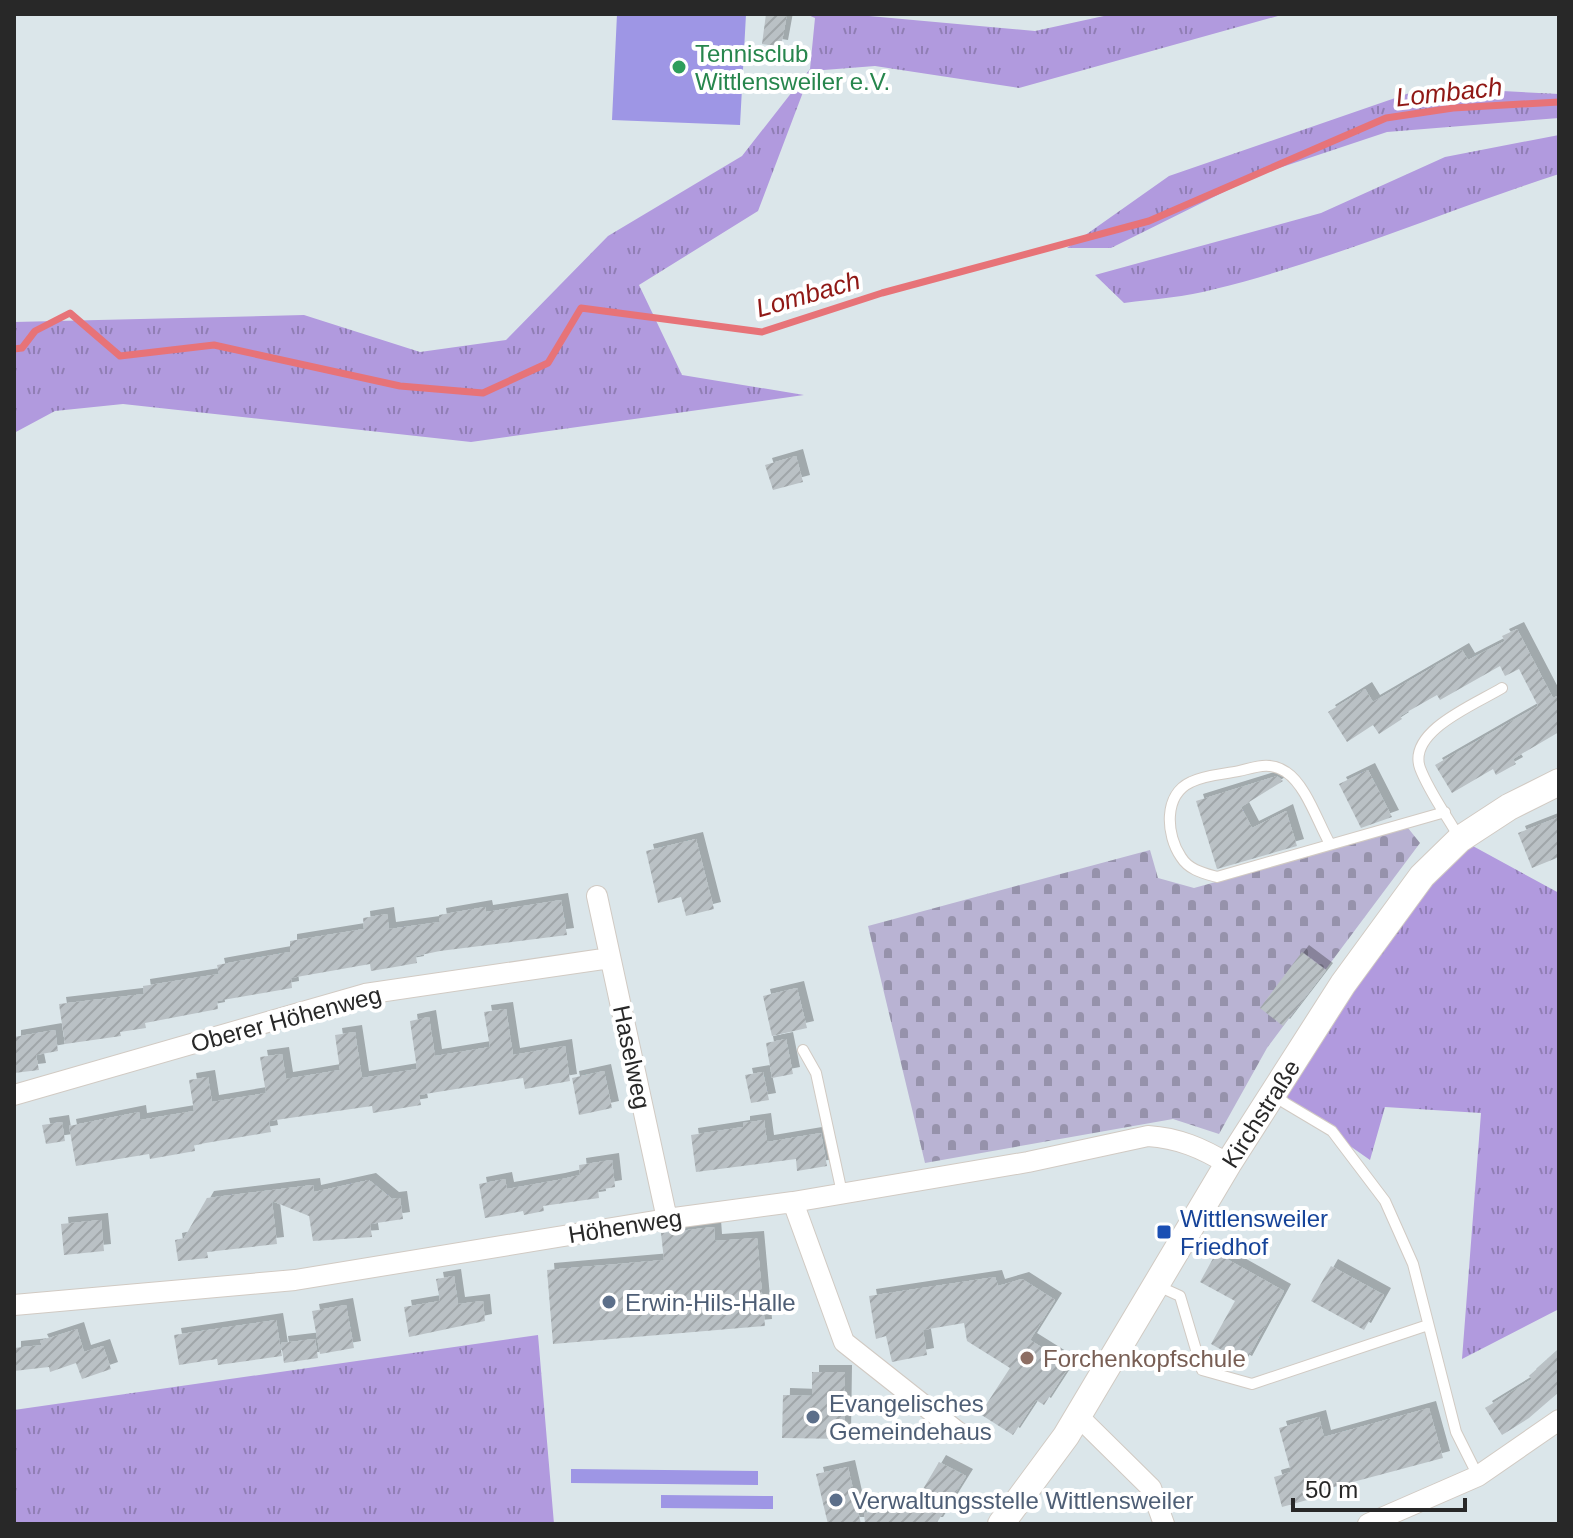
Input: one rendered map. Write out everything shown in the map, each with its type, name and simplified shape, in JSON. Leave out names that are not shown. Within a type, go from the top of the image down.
[{"type":"street","name":"Kirchstraße","points":[[1001,1524],[1078,1416],[1228,1164],[1343,984],[1422,876],[1460,839],[1509,807],[1559,782]]},
{"type":"street","name":"Haselweg","points":[[597,896],[667,1219]]},
{"type":"street","name":"Oberer Höhenweg","points":[[14,1095],[365,994],[610,958]]},
{"type":"street","name":"Höhenweg","points":[[14,1305],[295,1280],[667,1219],[793,1202],[1028,1162],[1148,1136],[1167,1137],[1203,1148],[1228,1164]]},
{"type":"street","points":[[793,1202],[844,1342],[959,1433]]},
{"type":"street","points":[[1078,1416],[1151,1488],[1164,1524]]},
{"type":"street","points":[[1368,1524],[1478,1476],[1559,1420]]},
{"type":"lane","points":[[1460,839],[1420,767],[1419,750],[1426,735],[1502,688]]},
{"type":"lane","points":[[1330,844],[1301,790],[1288,773],[1270,764],[1190,782],[1175,798],[1169,818],[1172,839],[1182,859],[1197,871],[1217,877],[1445,812]]},
{"type":"lane","points":[[803,1050],[816,1073],[842,1193]]},
{"type":"lane","points":[[1273,1092],[1285,1103],[1332,1131],[1385,1201],[1413,1264],[1456,1432],[1478,1476]]},
{"type":"lane","points":[[1156,1285],[1180,1296],[1202,1370],[1252,1384],[1428,1325]]},
{"type":"green space","points":[[806,14],[847,14],[1035,31],[1113,14],[1285,14],[1019,88],[875,66],[811,71],[758,211],[639,285],[682,375],[804,395],[471,442],[123,404],[55,411],[14,433],[14,322],[304,315],[420,352],[506,340],[608,236],[742,156],[810,69],[815,18]]},
{"type":"green space","points":[[1427,87],[1559,94],[1559,118],[1387,132],[1258,175],[1111,248],[1067,248],[1169,176]]},
{"type":"green space","points":[[1559,135],[1559,174],[1259,277],[1193,294],[1124,303],[1095,275],[1321,213],[1445,157]]},
{"type":"green space","points":[[1408,828],[1420,843],[1267,1048],[1219,1134],[1173,1119],[925,1163],[868,926],[1150,850],[1158,878],[1194,888]]},
{"type":"green space","points":[[1460,839],[1559,893],[1559,1309],[1462,1359],[1481,1113],[1385,1107],[1370,1160],[1273,1092]]},
{"type":"green space","points":[[538,1335],[554,1524],[14,1524],[14,1410]]},
{"type":"shaded area","name":"Tennisclub Wittlensweiler e.V.","points":[[617,14],[746,14],[740,125],[612,120]]},
{"type":"shaded area","points":[[571,1469],[758,1471],[758,1485],[571,1483]]},
{"type":"shaded area","points":[[661,1495],[773,1496],[773,1509],[661,1508]]},
{"type":"building","name":"Tennisclub Wittlensweiler e.V.","points":[[766,14],[787,14],[781,47],[762,44]]},
{"type":"building","points":[[796,456],[803,482],[773,490],[765,465]]},
{"type":"building","points":[[1517,629],[1553,698],[1559,695],[1559,732],[1513,759],[1516,764],[1496,775],[1493,769],[1452,793],[1435,765],[1538,706],[1519,669],[1505,676],[1500,666],[1440,700],[1437,695],[1400,716],[1402,719],[1379,734],[1373,725],[1347,742],[1328,712],[1365,689],[1373,702],[1462,650],[1468,660],[1505,641],[1502,636]]},
{"type":"building","points":[[1368,770],[1392,817],[1361,828],[1339,784]]},
{"type":"building","points":[[1277,776],[1283,781],[1241,807],[1252,828],[1286,811],[1297,846],[1217,869],[1196,801]]},
{"type":"building","points":[[1559,817],[1559,857],[1532,868],[1518,833]]},
{"type":"building","points":[[696,839],[714,909],[686,916],[681,897],[658,903],[646,851]]},
{"type":"building","points":[[561,900],[567,935],[440,951],[416,956],[417,963],[371,971],[370,964],[291,978],[292,988],[217,1001],[218,1009],[145,1023],[146,1028],[120,1032],[121,1036],[65,1044],[59,1004],[144,994],[143,986],[219,974],[217,965],[290,952],[290,941],[364,929],[363,918],[387,914],[389,929],[440,922],[439,915],[485,907],[486,912]]},
{"type":"building","points":[[1302,952],[1326,970],[1283,1026],[1260,1008]]},
{"type":"building","points":[[797,988],[807,1028],[772,1036],[763,996]]},
{"type":"building","points":[[506,1009],[513,1055],[565,1046],[570,1081],[525,1089],[523,1078],[419,1095],[421,1105],[373,1113],[372,1106],[269,1121],[271,1132],[194,1145],[195,1151],[150,1159],[149,1154],[76,1166],[69,1126],[139,1112],[140,1120],[194,1111],[189,1080],[208,1077],[212,1102],[266,1093],[260,1057],[282,1054],[286,1079],[340,1070],[335,1035],[355,1032],[362,1078],[417,1069],[410,1021],[429,1017],[435,1056],[490,1047],[484,1012]]},
{"type":"building","points":[[55,1030],[58,1051],[36,1055],[39,1070],[14,1073],[14,1037]]},
{"type":"building","points":[[786,1039],[793,1074],[772,1078],[766,1043]]},
{"type":"building","points":[[604,1071],[612,1108],[579,1115],[572,1078]]},
{"type":"building","points":[[763,1072],[769,1100],[751,1103],[745,1075]]},
{"type":"building","points":[[764,1120],[767,1142],[821,1133],[827,1166],[797,1171],[796,1159],[696,1172],[691,1135],[743,1127],[743,1123]]},
{"type":"building","points":[[62,1122],[65,1141],[46,1144],[42,1125]]},
{"type":"building","points":[[612,1160],[615,1187],[598,1190],[599,1198],[543,1206],[544,1211],[524,1215],[523,1211],[485,1218],[479,1184],[505,1179],[507,1189],[558,1180],[580,1175],[579,1165]]},
{"type":"building","points":[[369,1180],[392,1199],[400,1198],[403,1219],[370,1224],[372,1237],[313,1241],[309,1216],[272,1201],[277,1244],[207,1252],[208,1258],[178,1261],[175,1240],[184,1238],[207,1198],[313,1185],[314,1192]]},
{"type":"building","points":[[101,1220],[104,1251],[64,1255],[61,1224]]},
{"type":"building","points":[[714,1227],[715,1241],[757,1238],[765,1326],[553,1344],[547,1270],[664,1260],[661,1233]]},
{"type":"building","points":[[1216,1253],[1284,1291],[1245,1363],[1211,1344],[1235,1301],[1200,1282]]},
{"type":"building","points":[[1331,1266],[1384,1295],[1364,1330],[1311,1301]]},
{"type":"building","points":[[454,1276],[458,1304],[483,1301],[485,1321],[409,1337],[404,1307],[440,1301],[436,1279]]},
{"type":"building","name":"Forchenkopfschule","points":[[995,1277],[998,1286],[1022,1279],[1055,1300],[1030,1340],[1070,1365],[1044,1405],[1036,1400],[1013,1435],[980,1414],[1010,1368],[967,1341],[964,1323],[923,1330],[927,1355],[892,1362],[886,1336],[876,1339],[869,1296]]},
{"type":"building","points":[[346,1305],[354,1348],[320,1354],[312,1311]]},
{"type":"building","points":[[276,1320],[282,1356],[218,1365],[217,1359],[179,1365],[174,1335]]},
{"type":"building","points":[[77,1329],[84,1352],[103,1346],[111,1369],[82,1379],[76,1363],[50,1372],[49,1367],[14,1371],[14,1348],[42,1345],[40,1341]]},
{"type":"building","points":[[315,1339],[318,1358],[284,1363],[281,1343]]},
{"type":"building","points":[[1559,1349],[1559,1392],[1529,1418],[1502,1435],[1485,1408],[1532,1379],[1529,1376]]},
{"type":"building","name":"Evangelisches Gemeindehaus","points":[[812,1372],[845,1372],[844,1439],[782,1438],[783,1395],[812,1396]]},
{"type":"building","points":[[1429,1408],[1443,1458],[1323,1490],[1325,1495],[1282,1507],[1274,1477],[1291,1472],[1279,1428],[1319,1417],[1324,1437]]},
{"type":"building","points":[[939,1462],[966,1476],[936,1524],[865,1524],[864,1513],[913,1506]]},
{"type":"building","name":"Verwaltungsstelle Wittlensweiler","points":[[848,1467],[861,1524],[828,1524],[816,1474]]},
{"type":"waterway","name":"Lombach","points":[[14,349],[22,348],[35,331],[70,313],[120,356],[214,345],[400,386],[483,393],[548,363],[581,308],[762,332],[882,293],[1149,221],[1386,118],[1453,108],[1559,102]]},
{"type":"place","name":"Tennisclub Wittlensweiler e.V.","points":[[679,67]]},
{"type":"place","name":"Wittlensweiler Friedhof","points":[[1164,1232]]},
{"type":"place","name":"Erwin-Hils-Halle","points":[[609,1302]]},
{"type":"place","name":"Forchenkopfschule","points":[[1027,1358]]},
{"type":"place","name":"Evangelisches Gemeindehaus","points":[[813,1417]]},
{"type":"place","name":"Verwaltungsstelle Wittlensweiler","points":[[836,1500]]}]
